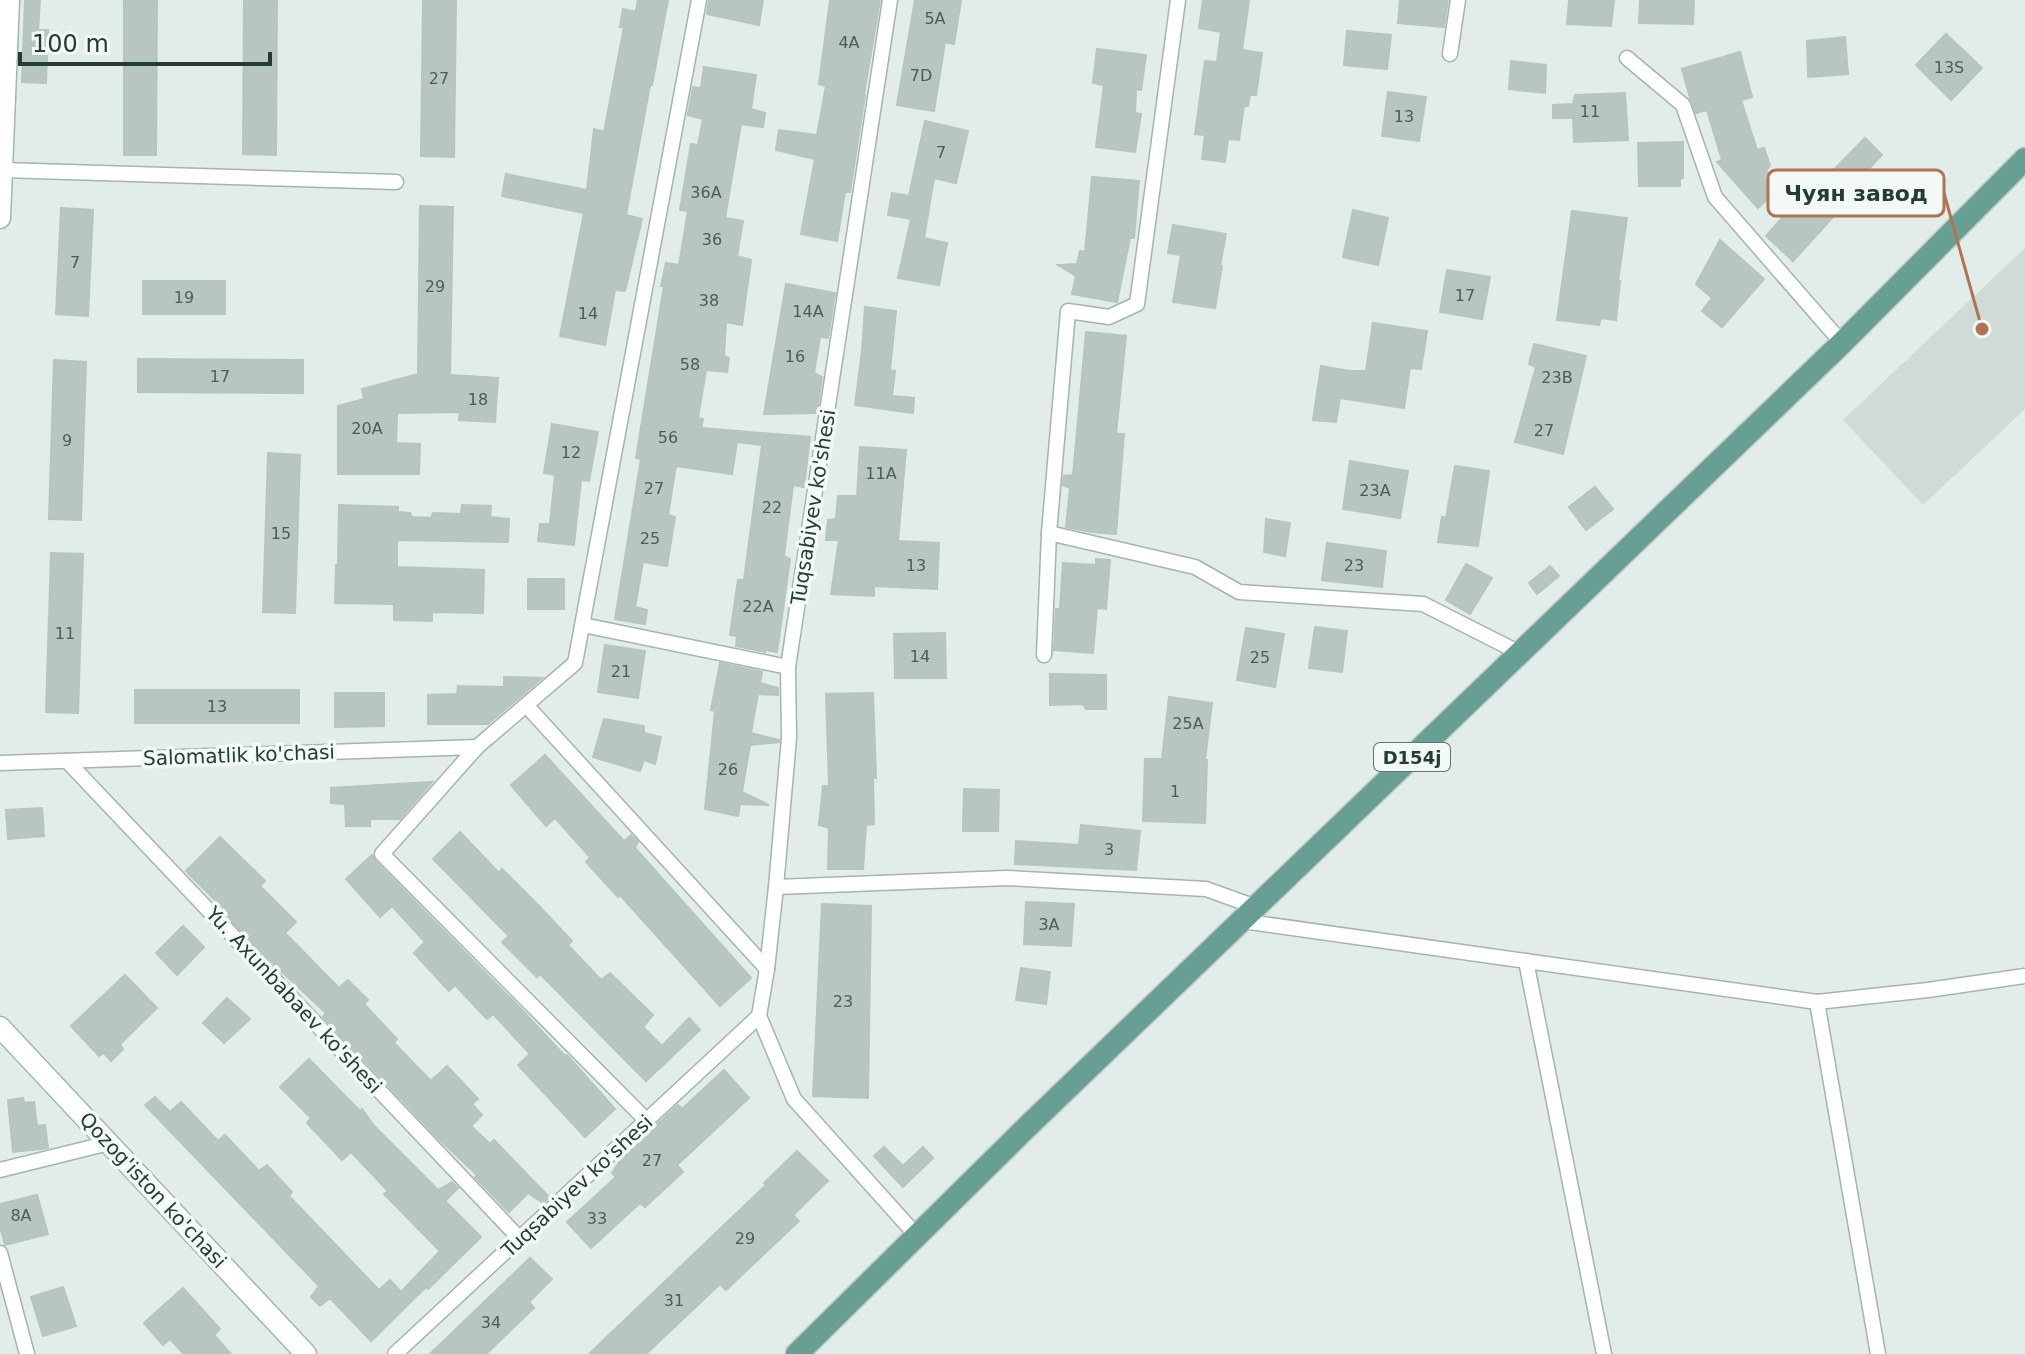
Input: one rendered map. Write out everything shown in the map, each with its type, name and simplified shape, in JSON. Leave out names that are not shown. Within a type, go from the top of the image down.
[{"type":"main road","name":"D154j","points":[[797,1354],[1027,1127],[1842,343],[2025,159]]},
{"type":"street","points":[[0,218],[4,31],[9,0]]},
{"type":"street","points":[[647,1121],[382,854],[477,747],[575,663],[699,0]]},
{"type":"street","name":"Tuqsabiyev ko'shesi","points":[[395,1354],[759,1016],[776,887],[789,738],[788,667],[890,0]]},
{"type":"street","points":[[1044,655],[1049,533],[1068,311],[1109,317],[1137,304],[1178,0]]},
{"type":"street","points":[[1450,54],[1458,0]]},
{"type":"street","points":[[1627,58],[1683,105],[1715,197],[1842,343]]},
{"type":"street","points":[[2,170],[396,182]]},
{"type":"street","points":[[1049,533],[1195,567],[1239,592],[1423,604],[1520,653]]},
{"type":"street","points":[[583,625],[788,667]]},
{"type":"street","points":[[526,705],[767,969]]},
{"type":"street","name":"Salomatlik ko'chasi","points":[[0,763],[477,747]]},
{"type":"street","name":"Yu. Axunbabaev ko'shesi","points":[[67,761],[520,1239]]},
{"type":"street","points":[[776,887],[1007,878],[1206,889],[1249,914],[1526,961],[1817,1002],[2025,976]]},
{"type":"street","points":[[1526,961],[1604,1354]]},
{"type":"street","points":[[1817,1002],[1878,1354]]},
{"type":"street","points":[[759,1016],[794,1099],[917,1236]]},
{"type":"street","name":"Qozog'iston ko'chasi","points":[[0,1027],[306,1354]]},
{"type":"street","points":[[0,1170],[109,1143]]},
{"type":"street","points":[[0,1253],[27,1354]]},
{"type":"shaded area","points":[[2025,248],[2025,409],[1923,505],[1843,420]]},
{"type":"building","points":[[25,0],[40,0],[38,30],[48,30],[46,83],[22,82]]},
{"type":"building","points":[[124,0],[157,0],[156,155],[124,155]]},
{"type":"building","points":[[244,0],[277,0],[276,155],[243,154]]},
{"type":"building","points":[[423,0],[456,0],[454,157],[421,156]]},
{"type":"building","points":[[638,0],[668,0],[626,215],[642,219],[625,291],[615,290],[605,345],[560,336],[584,213],[502,196],[506,174],[587,190],[594,129],[604,132],[624,27],[620,27],[623,9],[636,12]]},
{"type":"building","points":[[709,0],[763,0],[759,25],[707,14]]},
{"type":"building","points":[[830,0],[880,0],[850,192],[845,192],[837,241],[801,234],[815,159],[776,150],[779,130],[817,135],[826,86],[819,84]]},
{"type":"building","points":[[915,0],[961,0],[954,44],[945,42],[934,111],[897,105]]},
{"type":"building","points":[[1203,0],[1249,0],[1242,50],[1262,53],[1256,95],[1250,95],[1248,106],[1244,106],[1239,140],[1228,139],[1225,162],[1202,159],[1205,135],[1195,134],[1205,61],[1217,62],[1221,32],[1199,28]]},
{"type":"building","points":[[1400,0],[1448,0],[1444,27],[1398,23]]},
{"type":"building","points":[[1569,0],[1614,0],[1611,26],[1567,24]]},
{"type":"building","points":[[1640,0],[1694,0],[1693,24],[1639,23]]},
{"type":"building","points":[[1347,31],[1391,35],[1387,69],[1344,65]]},
{"type":"building","points":[[1946,34],[1982,68],[1951,100],[1916,65]]},
{"type":"building","points":[[1845,37],[1848,74],[1808,77],[1807,41]]},
{"type":"building","points":[[1097,49],[1146,55],[1141,90],[1136,89],[1135,113],[1141,114],[1135,152],[1096,147],[1104,85],[1093,83]]},
{"type":"building","points":[[1740,52],[1752,97],[1741,100],[1757,150],[1764,148],[1770,165],[1766,171],[1781,187],[1758,208],[1717,162],[1722,160],[1707,110],[1696,113],[1682,69]]},
{"type":"building","points":[[1511,61],[1546,65],[1545,93],[1509,89]]},
{"type":"building","points":[[704,67],[756,75],[751,109],[765,113],[763,127],[741,124],[725,218],[743,221],[737,256],[751,260],[742,325],[726,322],[724,356],[729,358],[727,372],[706,370],[698,418],[703,419],[701,428],[810,437],[804,487],[793,485],[784,556],[790,559],[777,652],[736,646],[737,636],[730,635],[738,580],[744,580],[762,445],[737,442],[732,474],[676,466],[668,515],[675,517],[667,566],[643,562],[635,607],[647,610],[645,624],[615,619],[641,459],[636,458],[664,286],[661,286],[666,263],[679,265],[688,211],[680,210],[691,144],[698,145],[703,119],[688,115],[693,87],[701,88]]},
{"type":"building","points":[[1388,92],[1426,97],[1419,141],[1382,136]]},
{"type":"building","points":[[1625,93],[1628,140],[1574,142],[1573,118],[1553,118],[1553,105],[1573,104],[1575,95]]},
{"type":"building","points":[[925,121],[968,131],[956,183],[934,178],[924,238],[947,243],[939,285],[898,278],[911,219],[888,215],[892,193],[909,196]]},
{"type":"building","points":[[1865,138],[1882,155],[1838,201],[1843,206],[1793,261],[1766,236],[1816,180],[1820,184]]},
{"type":"building","points":[[1683,142],[1683,178],[1680,179],[1680,186],[1639,186],[1638,143]]},
{"type":"building","points":[[1092,177],[1139,181],[1134,238],[1130,238],[1117,302],[1072,294],[1076,276],[1058,265],[1077,264],[1080,251],[1085,252]]},
{"type":"building","points":[[420,206],[453,207],[450,375],[498,378],[495,422],[459,420],[460,412],[397,413],[396,443],[420,444],[419,474],[338,474],[338,406],[364,399],[362,389],[418,374]]},
{"type":"building","points":[[61,208],[93,210],[88,316],[56,314]]},
{"type":"building","points":[[1353,210],[1388,218],[1378,265],[1343,257]]},
{"type":"building","points":[[1572,211],[1627,218],[1616,320],[1601,318],[1599,325],[1557,320]]},
{"type":"building","points":[[1173,225],[1226,234],[1215,308],[1173,302],[1181,255],[1168,253]]},
{"type":"building","points":[[1720,240],[1764,279],[1722,327],[1702,311],[1712,298],[1696,284]]},
{"type":"building","points":[[1447,270],[1490,277],[1482,319],[1440,312]]},
{"type":"building","points":[[143,281],[225,281],[225,314],[143,314]]},
{"type":"building","points":[[786,284],[835,293],[828,338],[820,337],[814,373],[822,377],[817,413],[764,414]]},
{"type":"building","points":[[865,307],[896,311],[890,370],[895,371],[892,396],[914,398],[913,413],[855,405]]},
{"type":"building","points":[[1373,323],[1427,331],[1421,369],[1410,368],[1404,408],[1340,398],[1336,422],[1313,420],[1321,366],[1366,371]]},
{"type":"building","points":[[1086,332],[1126,336],[1116,434],[1124,434],[1116,534],[1066,527],[1070,488],[1063,485],[1064,476],[1073,475]]},
{"type":"building","points":[[1534,344],[1586,356],[1563,454],[1515,442],[1536,367],[1529,364]]},
{"type":"building","points":[[138,359],[303,360],[303,393],[138,392]]},
{"type":"building","points":[[54,360],[86,362],[81,520],[49,519]]},
{"type":"building","points":[[552,424],[598,432],[589,481],[581,480],[574,545],[538,541],[540,524],[550,524],[555,475],[544,473]]},
{"type":"building","points":[[860,447],[906,450],[898,541],[939,543],[937,589],[874,586],[874,596],[831,594],[839,540],[826,540],[828,520],[836,519],[838,496],[857,496]]},
{"type":"building","points":[[268,453],[300,455],[295,613],[263,612]]},
{"type":"building","points":[[1350,461],[1408,471],[1400,518],[1343,509]]},
{"type":"building","points":[[1455,466],[1489,471],[1478,546],[1438,542],[1442,517],[1446,518]]},
{"type":"building","points":[[1595,487],[1613,509],[1586,530],[1569,507]]},
{"type":"building","points":[[339,505],[398,507],[398,512],[410,513],[411,517],[431,518],[433,513],[461,514],[462,505],[491,506],[490,517],[509,519],[508,542],[397,540],[397,567],[484,570],[483,613],[432,612],[432,621],[394,620],[394,604],[335,603]]},
{"type":"building","points":[[1266,519],[1290,523],[1285,556],[1264,552]]},
{"type":"building","points":[[1327,543],[1386,551],[1382,587],[1322,580]]},
{"type":"building","points":[[51,553],[83,554],[78,713],[46,712]]},
{"type":"building","points":[[1096,559],[1110,560],[1106,609],[1097,608],[1093,653],[1054,650],[1063,563],[1096,565]]},
{"type":"building","points":[[1466,564],[1492,578],[1470,614],[1446,600]]},
{"type":"building","points":[[1550,566],[1559,576],[1537,594],[1529,583]]},
{"type":"building","points":[[528,579],[564,579],[564,609],[528,609]]},
{"type":"building","points":[[1315,627],[1347,631],[1342,672],[1309,668]]},
{"type":"building","points":[[1246,628],[1284,634],[1275,687],[1237,680]]},
{"type":"building","points":[[945,633],[946,678],[895,678],[894,634]]},
{"type":"building","points":[[605,645],[645,651],[638,698],[598,692]]},
{"type":"building","points":[[720,663],[762,672],[760,683],[778,688],[778,695],[758,694],[751,733],[779,742],[750,745],[742,792],[769,805],[740,804],[738,816],[705,809],[715,711],[711,710]]},
{"type":"building","points":[[1050,674],[1106,675],[1106,709],[1086,709],[1083,704],[1050,705]]},
{"type":"building","points":[[504,677],[542,678],[488,724],[428,724],[428,695],[457,694],[458,686],[504,687]]},
{"type":"building","points":[[135,690],[299,690],[299,723],[135,723]]},
{"type":"building","points":[[335,693],[384,693],[384,726],[335,727]]},
{"type":"building","points":[[873,693],[874,824],[866,825],[863,869],[828,869],[829,828],[819,825],[823,786],[829,786],[826,694]]},
{"type":"building","points":[[1169,697],[1212,703],[1205,760],[1205,823],[1143,821],[1145,759],[1162,759]]},
{"type":"building","points":[[604,719],[644,726],[644,733],[661,737],[655,764],[644,760],[640,771],[593,757]]},
{"type":"building","points":[[545,755],[624,841],[631,835],[638,842],[635,848],[751,978],[720,1006],[620,895],[618,897],[586,862],[590,857],[555,818],[546,826],[511,785]]},
{"type":"building","points":[[432,782],[400,819],[370,819],[370,826],[346,826],[345,804],[331,803],[331,788]]},
{"type":"building","points":[[964,789],[999,790],[998,831],[963,831]]},
{"type":"building","points":[[42,808],[44,836],[8,839],[6,810]]},
{"type":"building","points":[[1081,825],[1140,831],[1136,870],[1015,864],[1016,841],[1079,845]]},
{"type":"building","points":[[460,832],[499,873],[502,869],[540,907],[572,941],[568,945],[601,980],[610,973],[653,1015],[643,1027],[662,1046],[689,1018],[700,1030],[646,1081],[540,974],[537,977],[502,942],[509,936],[433,859]]},
{"type":"building","points":[[220,837],[265,881],[260,886],[296,922],[285,933],[339,988],[348,980],[368,1000],[364,1004],[397,1039],[394,1043],[431,1081],[447,1066],[478,1099],[472,1104],[482,1115],[471,1126],[490,1144],[494,1140],[549,1197],[543,1203],[528,1193],[509,1212],[323,1017],[326,1013],[266,957],[186,871]]},
{"type":"building","points":[[372,855],[567,1055],[615,1109],[585,1137],[518,1065],[530,1054],[493,1014],[487,1019],[455,985],[449,991],[414,953],[425,942],[392,906],[380,917],[346,879]]},
{"type":"building","points":[[1026,902],[1074,904],[1071,946],[1024,944]]},
{"type":"building","points":[[822,904],[871,906],[868,1098],[813,1096]]},
{"type":"building","points":[[183,926],[204,947],[177,975],[156,953]]},
{"type":"building","points":[[1021,968],[1050,972],[1046,1004],[1016,1000]]},
{"type":"building","points":[[125,975],[157,1008],[120,1044],[123,1049],[111,1061],[104,1053],[99,1056],[71,1026]]},
{"type":"building","points":[[227,998],[250,1019],[224,1043],[203,1023]]},
{"type":"building","points":[[309,1059],[360,1111],[362,1109],[375,1127],[438,1190],[452,1182],[458,1188],[445,1201],[481,1237],[371,1341],[330,1298],[320,1306],[311,1297],[319,1286],[145,1105],[155,1097],[170,1112],[181,1102],[218,1141],[225,1135],[259,1171],[267,1165],[292,1192],[289,1196],[379,1290],[390,1280],[401,1292],[440,1251],[384,1194],[388,1191],[351,1152],[342,1160],[307,1123],[311,1118],[280,1087]]},
{"type":"building","points":[[724,1070],[749,1098],[677,1165],[683,1172],[645,1207],[640,1203],[591,1248],[567,1222],[616,1177],[612,1173],[624,1155],[678,1105],[682,1109]]},
{"type":"building","points":[[23,1098],[24,1103],[34,1102],[37,1126],[45,1125],[48,1148],[13,1152],[8,1100]]},
{"type":"building","points":[[884,1147],[903,1166],[923,1147],[933,1158],[903,1187],[874,1156]]},
{"type":"building","points":[[797,1151],[828,1181],[793,1215],[799,1221],[726,1290],[720,1284],[646,1354],[589,1354],[766,1185],[764,1183]]},
{"type":"building","points":[[37,1195],[48,1234],[5,1245],[0,1226],[0,1204]]},
{"type":"building","points":[[530,1258],[552,1279],[529,1302],[534,1308],[486,1354],[430,1354]]},
{"type":"building","points":[[63,1287],[76,1326],[43,1336],[31,1297]]},
{"type":"building","points":[[183,1288],[220,1329],[214,1335],[231,1354],[184,1354],[170,1339],[163,1345],[144,1323]]},
{"type":"place","name":"Чуян завод","points":[[1982,329]]}]
